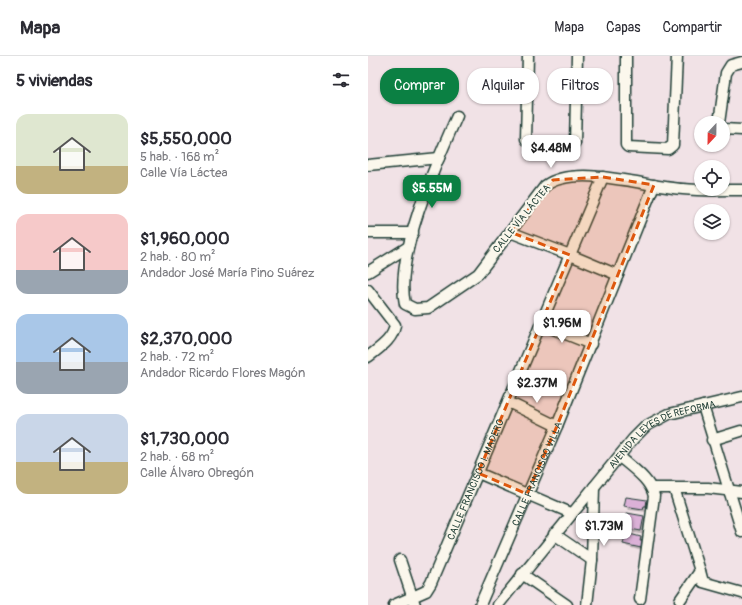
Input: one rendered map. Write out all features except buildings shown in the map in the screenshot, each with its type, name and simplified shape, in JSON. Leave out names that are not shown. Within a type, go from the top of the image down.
[{"type":"street","points":[[528,56],[526,139],[531,144],[572,147],[575,143],[578,56]]},
{"type":"street","points":[[626,56],[626,145],[628,147],[668,149],[673,145],[677,56]]},
{"type":"street","points":[[721,116],[726,73],[732,65],[742,62]]},
{"type":"street","points":[[368,272],[408,247],[428,185],[457,116]]},
{"type":"street","points":[[730,129],[742,130]]},
{"type":"street","points":[[368,165],[439,158]]},
{"type":"street","name":"CALLE VÍA LÁCTEA","points":[[408,247],[402,292],[405,304],[415,309],[428,308],[478,274],[545,186],[553,180],[562,178],[603,177],[683,190],[742,190]]},
{"type":"street","name":"CALLE FRANCISCO I. MADERO","points":[[394,605],[414,601],[426,591],[431,583],[603,177]]},
{"type":"street","name":"CALLE FRANCISCO VILLA","points":[[480,605],[591,344],[654,185]]},
{"type":"street","points":[[510,232],[618,275]]},
{"type":"street","points":[[368,233],[413,233]]},
{"type":"street","points":[[368,290],[395,325],[394,332],[390,338],[368,357]]},
{"type":"street","points":[[541,324],[591,344]]},
{"type":"street","name":"AVENIDA LEYES DE REFORMA","points":[[498,605],[571,513],[620,457],[633,439],[646,426],[669,414],[742,397]]},
{"type":"street","points":[[508,402],[557,426]]},
{"type":"street","points":[[703,406],[712,440],[742,532]]},
{"type":"street","points":[[712,440],[741,431]]},
{"type":"street","points":[[620,457],[652,488],[654,496],[640,599]]},
{"type":"street","points":[[478,473],[571,513]]},
{"type":"street","points":[[586,605],[592,560],[594,487]]},
{"type":"street","points":[[652,488],[742,492]]},
{"type":"street","points":[[674,488],[703,582],[742,593]]},
{"type":"street","points":[[554,534],[592,560]]},
{"type":"street","points":[[400,560],[414,601]]},
{"type":"street","points":[[680,600],[700,571]]},
{"type":"street","points":[[522,574],[567,605]]},
{"type":"highlighted area","points":[[603,177],[654,185],[557,426],[527,494],[478,473],[570,255],[510,232],[553,180]]}]
